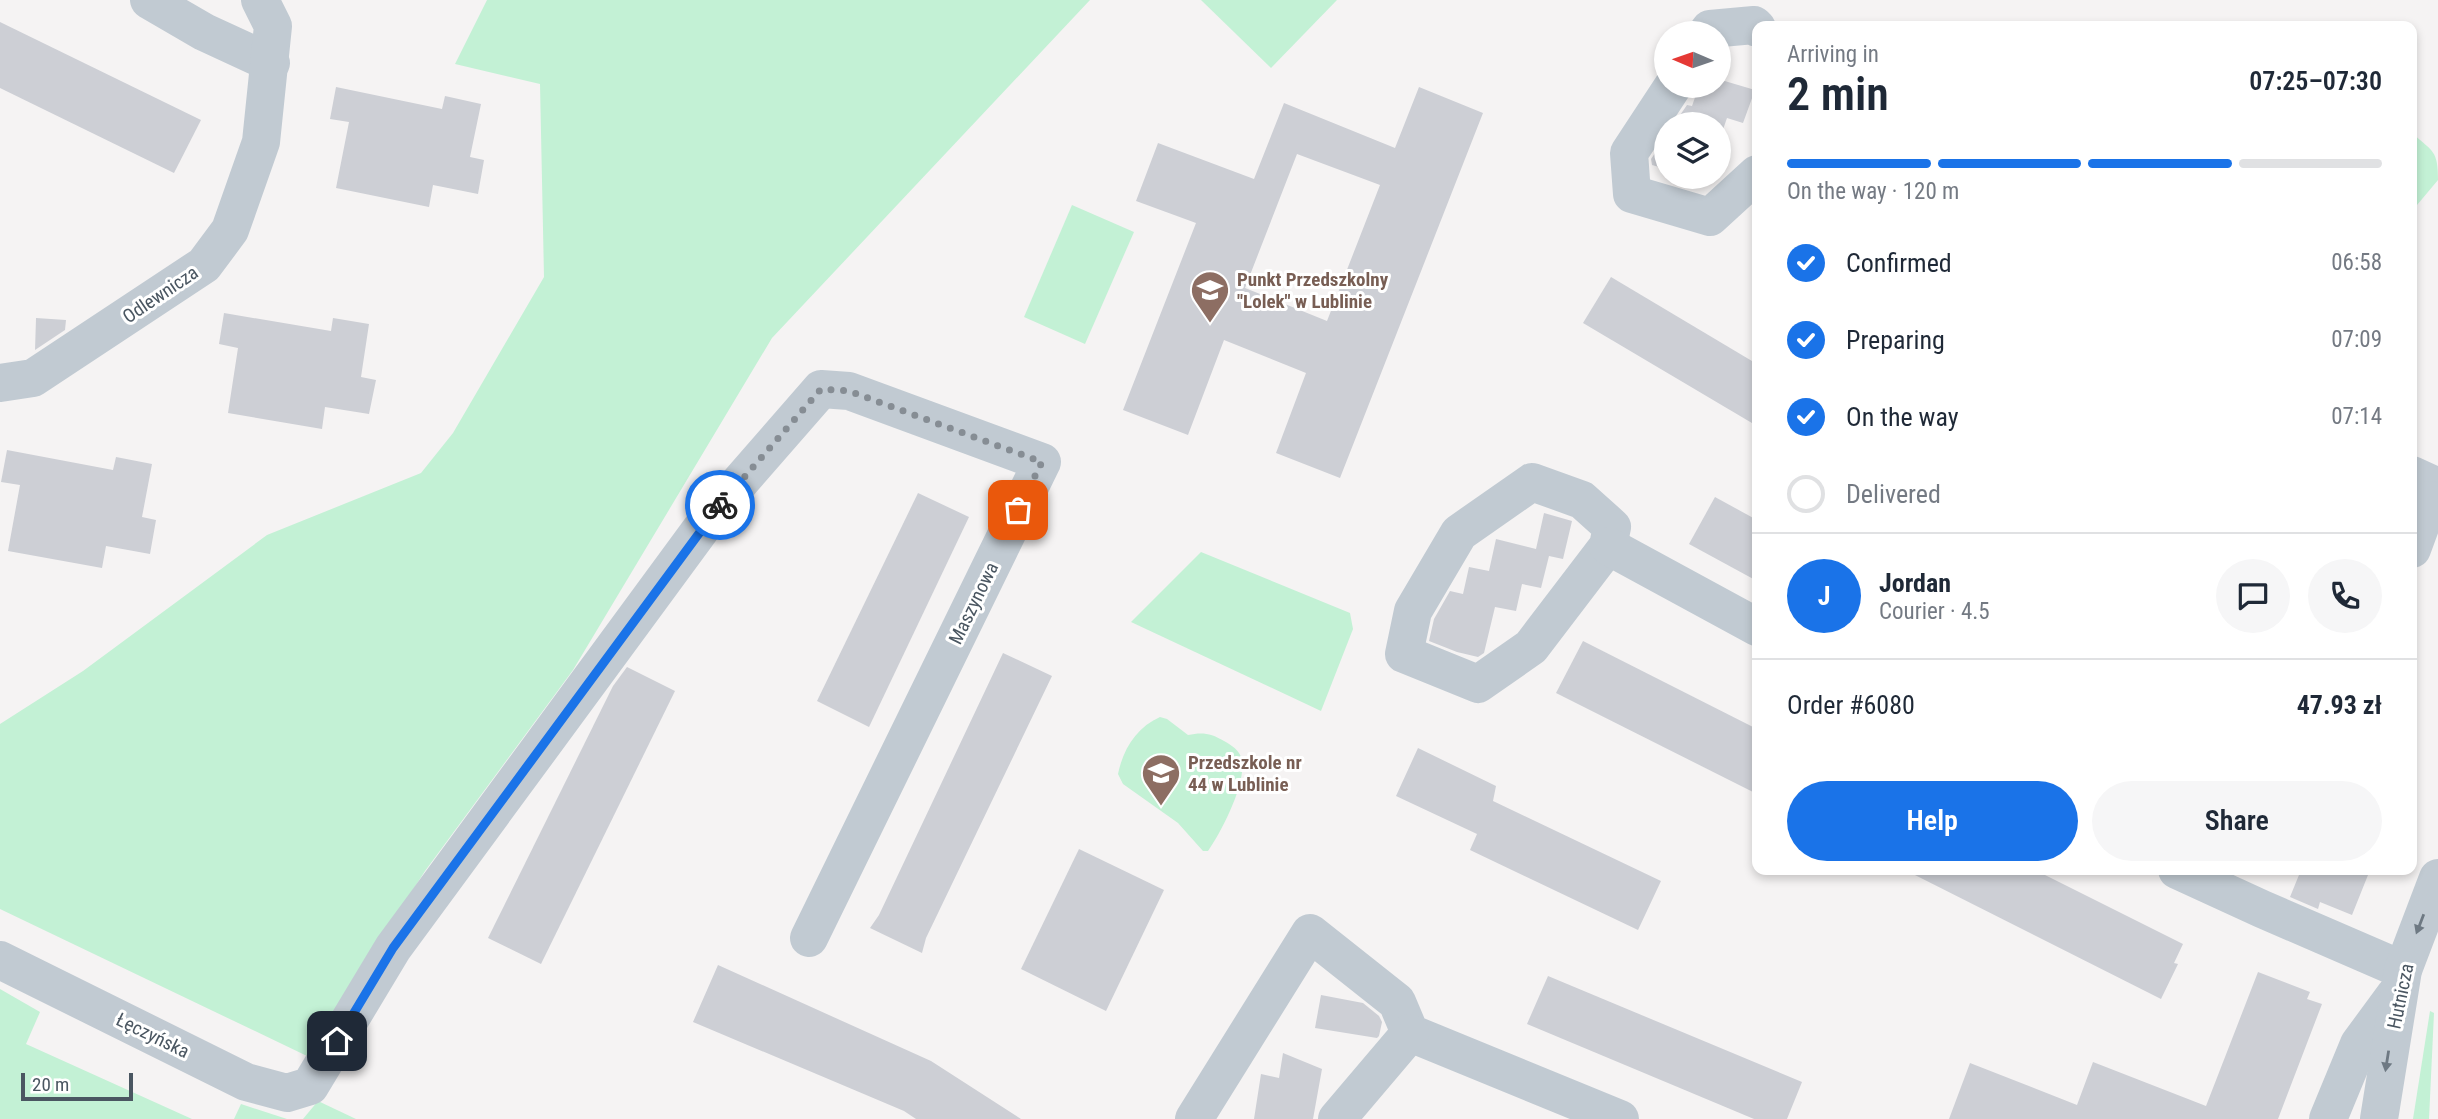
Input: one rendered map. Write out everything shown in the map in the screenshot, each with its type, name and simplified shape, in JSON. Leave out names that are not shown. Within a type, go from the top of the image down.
[{"type":"street","points":[[149,0],[204,32],[271,63]]},
{"type":"street","name":"Odlewnicza","points":[[0,383],[33,378],[204,265],[230,230],[261,142],[273,26],[260,0]]},
{"type":"street","points":[[1731,28],[1752,26]]},
{"type":"street","points":[[1665,98],[1629,153],[1633,194],[1710,217],[1752,179]]},
{"type":"street","name":"Maszynowa","points":[[310,1086],[393,948],[712,514],[821,389],[849,391],[1042,462],[809,938]]},
{"type":"street","points":[[1532,482],[1582,500],[1612,527],[1608,546],[1531,647],[1478,684],[1404,654],[1413,611],[1459,533],[1532,482]]},
{"type":"street","points":[[2417,528],[2427,487]]},
{"type":"street","points":[[1608,546],[1752,624]]},
{"type":"street","points":[[2188,875],[2401,980],[2358,1044],[2328,1119]]},
{"type":"street","name":"Hutnicza","points":[[2379,1119],[2401,980],[2438,878]]},
{"type":"street","points":[[1194,1119],[1310,933],[1397,1002],[1410,1033],[1620,1119]]},
{"type":"street","name":"Łęczyńska","points":[[0,960],[246,1082],[287,1093],[310,1086]]},
{"type":"street","points":[[1337,1119],[1410,1033]]},
{"type":"green space","points":[[487,0],[1090,0],[772,338],[573,670],[425,871],[307,1056],[0,909],[0,724],[83,671],[267,535],[421,473],[453,433],[544,277],[540,84],[455,64]]},
{"type":"green space","points":[[1201,0],[1337,0],[1271,68]]},
{"type":"green space","points":[[2417,137],[2433,152],[2438,180],[2417,205]]},
{"type":"green space","points":[[1072,205],[1134,232],[1085,344],[1024,317]]},
{"type":"green space","points":[[1201,552],[1350,613],[1353,629],[1321,711],[1131,622]]},
{"type":"green space","points":[[1160,717],[1167,719],[1188,735],[1206,734],[1219,738],[1235,748],[1241,756],[1242,770],[1237,794],[1208,851],[1203,851],[1178,823],[1123,784],[1118,774],[1123,756],[1132,740],[1144,727]]},
{"type":"green space","points":[[0,989],[40,1012],[26,1044],[192,1119],[0,1119]]},
{"type":"green space","points":[[2430,1011],[2434,1013],[2429,1119],[2413,1119]]},
{"type":"green space","points":[[318,1101],[356,1119],[303,1119]]},
{"type":"green space","points":[[241,1104],[287,1119],[234,1119]]},
{"type":"building","points":[[0,22],[201,120],[174,173],[0,88]]},
{"type":"building","points":[[1731,83],[1752,89],[1752,98],[1743,123],[1731,119],[1731,112],[1682,112],[1687,105],[1692,106],[1695,98],[1731,98]]},
{"type":"building","points":[[336,87],[442,109],[445,96],[481,104],[470,157],[484,160],[478,194],[433,185],[429,207],[336,188],[349,122],[330,119]]},
{"type":"building","points":[[1419,87],[1483,113],[1340,478],[1276,453],[1306,373],[1224,340],[1188,435],[1123,410],[1196,223],[1136,201],[1158,143],[1254,179],[1284,103],[1395,148]],"holes":[[[1297,154],[1380,185],[1327,321],[1245,288]]]},
{"type":"building","points":[[1611,277],[1752,361],[1752,423],[1583,323]]},
{"type":"building","points":[[224,313],[331,331],[333,318],[369,324],[361,377],[376,380],[369,414],[325,407],[322,429],[228,413],[238,348],[219,344]]},
{"type":"building","points":[[36,318],[66,320],[65,330],[35,350]]},
{"type":"building","points":[[7,450],[113,470],[116,457],[152,464],[142,517],[156,520],[150,554],[106,546],[102,568],[8,551],[20,485],[1,482]]},
{"type":"building","points":[[918,493],[969,517],[869,727],[817,701]]},
{"type":"building","points":[[1715,497],[1752,517],[1752,578],[1689,544]]},
{"type":"building","points":[[1544,513],[1572,521],[1563,559],[1549,556],[1541,588],[1522,584],[1516,611],[1495,607],[1484,653],[1478,657],[1429,641],[1434,619],[1450,591],[1463,594],[1469,567],[1489,571],[1496,539],[1536,549]]},
{"type":"building","points":[[1583,641],[1752,726],[1752,791],[1556,693]]},
{"type":"building","points":[[1003,653],[1052,676],[926,938],[922,953],[870,928],[879,915]]},
{"type":"building","points":[[627,667],[675,691],[541,964],[488,938],[613,686]]},
{"type":"building","points":[[1418,748],[1496,786],[1493,801],[1661,881],[1638,930],[1470,850],[1477,834],[1396,796]]},
{"type":"building","points":[[1079,849],[1164,890],[1106,1011],[1021,969]]},
{"type":"building","points":[[1915,875],[2045,875],[2183,944],[2174,963],[2178,964],[2161,999]]},
{"type":"building","points":[[2299,875],[2368,875],[2352,915],[2320,902],[2318,909],[2290,897]]},
{"type":"building","points":[[718,965],[931,1061],[1021,1119],[916,1119],[904,1111],[693,1022]]},
{"type":"building","points":[[2258,972],[2310,992],[2307,999],[2322,1004],[2278,1119],[1949,1119],[1970,1063],[2077,1105],[2093,1062],[2206,1106]]},
{"type":"building","points":[[1548,976],[1802,1082],[1787,1119],[1754,1119],[1527,1024]]},
{"type":"building","points":[[1321,995],[1363,1003],[1379,1016],[1382,1022],[1379,1036],[1377,1038],[1315,1028]]},
{"type":"building","points":[[1283,1053],[1322,1069],[1313,1119],[1254,1119],[1261,1074],[1279,1078]]},
{"type":"way so far","points":[[720,505],[821,389],[849,391],[1042,462],[1018,510]]},
{"type":"place","name":"Punkt Przedszkolny \"Lolek\" w Lublinie","points":[[1210,324]]},
{"type":"place","name":"Przedszkole nr 44 w Lublinie","points":[[1161,807]]},
{"type":"route","points":[[337,1041],[393,948],[720,505]]}]
